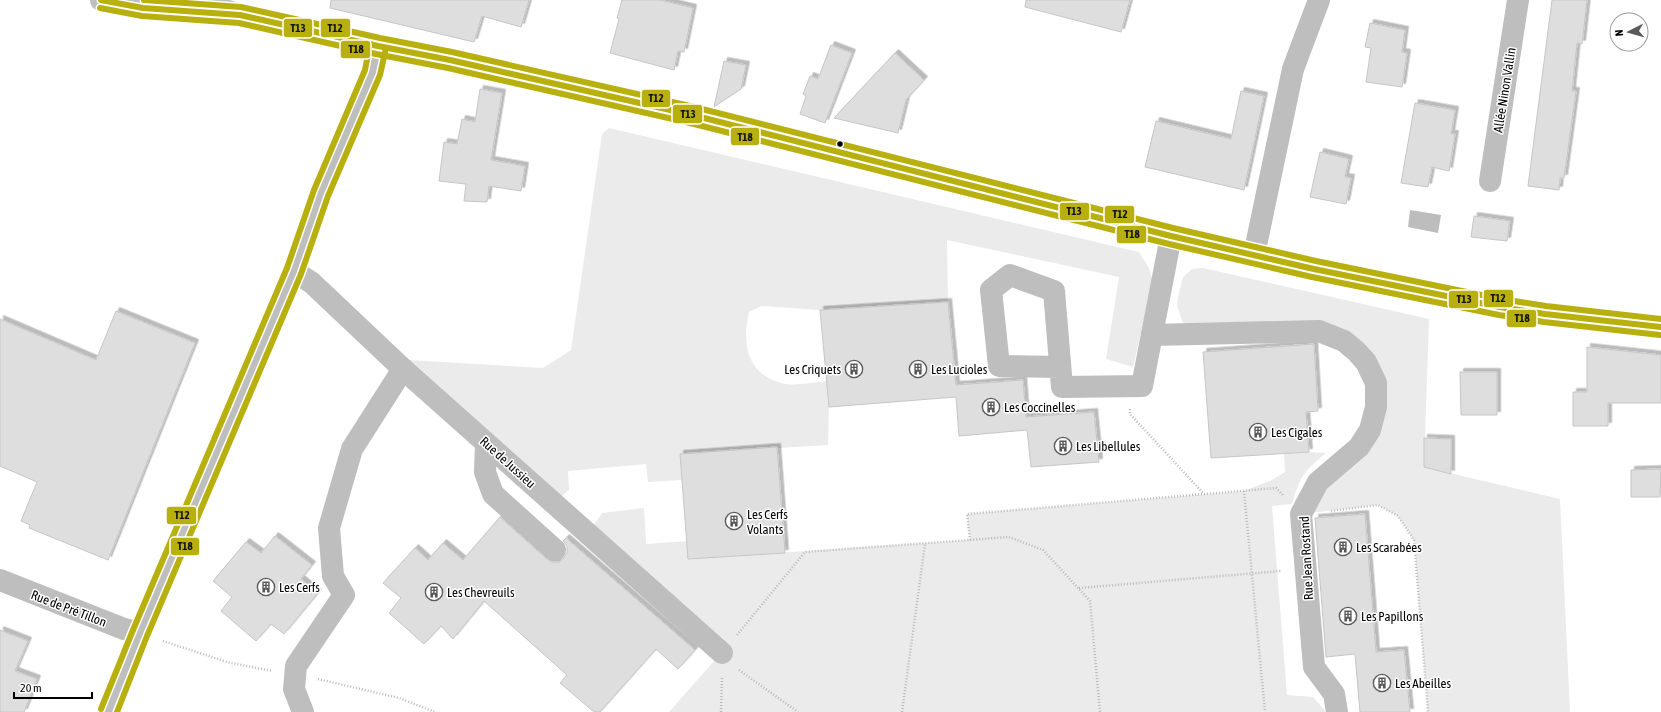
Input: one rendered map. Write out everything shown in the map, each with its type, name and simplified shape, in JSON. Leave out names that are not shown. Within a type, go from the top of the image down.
[{"type":"street","points":[[101,0],[143,8],[240,15]]},
{"type":"street","points":[[196,0],[240,15],[378,46],[450,60],[688,114],[1171,236],[1314,269],[1500,307],[1545,314],[1661,327]]},
{"type":"street","points":[[1254,255],[1293,69],[1319,0]]},
{"type":"street","name":"Allée Ninon Vallin","points":[[1490,181],[1518,0]]},
{"type":"street","points":[[108,712],[140,633],[294,271],[321,193],[373,72],[378,46]]},
{"type":"street","points":[[1060,367],[999,366],[990,290],[1010,275],[1054,291],[1062,387],[1142,386],[1171,236]]},
{"type":"street","name":"Rue de Jussieu","points":[[294,271],[312,284],[403,369],[722,652]]},
{"type":"street","name":"Rue Jean Rostand","points":[[1152,335],[1319,331],[1344,341],[1366,362],[1376,383],[1376,407],[1370,430],[1359,447],[1318,482],[1301,514],[1314,667],[1334,694],[1336,712]]},
{"type":"street","points":[[303,712],[294,689],[296,666],[344,595],[333,576],[330,528],[352,449],[403,369]]},
{"type":"street","points":[[486,443],[485,472],[493,494],[555,550]]},
{"type":"street","name":"Rue de Pré Tillon","points":[[0,580],[124,629],[140,633]]},
{"type":"path","points":[[1128,386],[1130,414],[1204,494]]},
{"type":"path","points":[[970,540],[967,514],[1276,488]]},
{"type":"path","points":[[1244,491],[1265,712]]},
{"type":"path","points":[[1301,514],[1378,505],[1398,516],[1414,540],[1428,712]]},
{"type":"path","points":[[721,712],[722,652],[805,552],[1009,537],[1043,550],[1090,600],[1100,712]]},
{"type":"path","points":[[902,712],[925,544]]},
{"type":"path","points":[[1079,588],[1305,569]]},
{"type":"path","points":[[722,652],[731,664],[798,712]]},
{"type":"shaded area","points":[[609,128],[1139,252],[1149,268],[1153,281],[1133,367],[1106,359],[1119,277],[947,240],[948,302],[820,310],[762,306],[749,312],[746,337],[747,348],[755,367],[763,375],[786,384],[827,381],[829,407],[828,445],[680,454],[682,480],[648,482],[646,464],[568,471],[569,490],[554,503],[392,359],[543,368],[571,350],[602,134]]},
{"type":"shaded area","points":[[1410,210],[1441,215],[1438,233],[1408,227]]},
{"type":"shaded area","points":[[1203,268],[1429,319],[1424,467],[1560,499],[1570,712],[1428,712],[1414,540],[1398,516],[1378,505],[1301,514],[1359,447],[1376,407],[1344,341],[1194,334],[1183,323],[1177,306],[1178,297],[1183,277],[1192,269]]},
{"type":"shaded area","points":[[1284,453],[1326,453],[1300,480],[1292,504],[1272,506],[1287,695],[1313,697],[1326,712],[669,712],[722,652],[588,533],[602,513],[644,508],[646,544],[687,541],[689,559],[970,540],[967,514],[1244,491],[1272,480],[1285,472]]},
{"type":"building","points":[[331,0],[529,0],[521,27],[482,16],[474,42],[330,8]]},
{"type":"building","points":[[622,0],[660,0],[693,8],[684,52],[678,51],[674,70],[610,53],[619,19],[617,18]]},
{"type":"building","points":[[1026,0],[1130,0],[1121,32],[1025,7]]},
{"type":"building","points":[[1552,0],[1587,0],[1582,44],[1577,43],[1572,91],[1576,91],[1564,178],[1560,178],[1559,190],[1528,186]]},
{"type":"building","points":[[1370,23],[1405,30],[1402,52],[1407,53],[1402,87],[1366,82],[1371,48],[1365,47]]},
{"type":"building","points":[[831,45],[852,53],[825,123],[800,114],[806,96],[803,94],[810,76],[818,79]]},
{"type":"building","points":[[895,53],[924,80],[906,100],[898,133],[834,118]]},
{"type":"building","points":[[724,61],[746,65],[741,89],[714,107]]},
{"type":"building","points":[[480,89],[502,93],[491,160],[525,166],[521,191],[489,186],[487,202],[464,201],[466,184],[439,181],[444,142],[457,144],[462,119],[475,122]]},
{"type":"building","points":[[1241,91],[1264,96],[1244,190],[1145,167],[1156,121],[1231,139]]},
{"type":"building","points":[[1415,103],[1455,110],[1451,134],[1455,134],[1449,171],[1432,167],[1428,187],[1401,183]]},
{"type":"building","points":[[1320,152],[1349,159],[1345,177],[1351,178],[1346,204],[1310,197]]},
{"type":"building","points":[[1474,216],[1510,221],[1507,241],[1471,237]]},
{"type":"building","points":[[948,302],[956,385],[1023,380],[1026,417],[1094,412],[1099,462],[1031,467],[1027,430],[959,436],[956,397],[829,407],[820,310]]},
{"type":"building","points":[[116,311],[195,343],[108,560],[29,528],[30,525],[21,521],[37,482],[0,466],[0,319],[96,360]]},
{"type":"building","points":[[1314,344],[1318,411],[1306,412],[1309,452],[1211,458],[1203,352]]},
{"type":"building","points":[[1587,347],[1661,355],[1661,403],[1608,403],[1608,426],[1573,426],[1573,392],[1587,392]]},
{"type":"building","points":[[1460,372],[1497,372],[1497,415],[1461,415]]},
{"type":"building","points":[[1424,438],[1451,439],[1451,474],[1424,467]]},
{"type":"building","points":[[777,447],[785,553],[688,559],[680,454]]},
{"type":"building","points":[[1661,469],[1660,497],[1631,497],[1631,470]]},
{"type":"building","points":[[1365,514],[1376,652],[1404,650],[1410,712],[1360,712],[1355,654],[1326,657],[1315,518]]},
{"type":"building","points":[[500,517],[552,562],[559,562],[564,558],[567,552],[567,546],[563,541],[566,538],[695,650],[678,669],[656,649],[600,712],[594,712],[560,683],[567,675],[484,601],[453,639],[441,626],[424,644],[389,613],[401,598],[383,583],[415,548],[428,560],[443,543],[463,560]]},
{"type":"building","name":"Les Cerfs","points":[[275,536],[312,565],[301,579],[318,593],[284,634],[271,624],[256,641],[221,611],[232,597],[213,581],[246,542],[261,553]]},
{"type":"building","points":[[0,630],[28,641],[15,671],[37,679],[24,712],[0,712]]},
{"type":"transit line","name":"T13","points":[[101,0],[143,8],[240,15],[378,46],[450,60],[688,114],[1171,236],[1314,269],[1500,307],[1545,314],[1661,327]]},
{"type":"transit line","name":"T12","points":[[144,0],[241,7],[380,38],[452,52],[690,106],[1173,228],[1316,261],[1501,299],[1546,306],[1661,319]]},
{"type":"transit line","name":"T18","points":[[100,8],[142,16],[239,23],[376,54],[448,68],[686,122],[1169,244],[1312,277],[1499,315],[1544,322],[1660,335]]},
{"type":"transit line","name":"T12","points":[[101,709],[133,630],[287,268],[314,190],[365,70],[370,44]]},
{"type":"transit line","name":"T18","points":[[117,712],[147,636],[301,274],[328,196],[380,75],[386,48]]},
{"type":"place","name":"Les Criquets","points":[[854,369]]},
{"type":"place","name":"Les Lucioles","points":[[918,369]]},
{"type":"place","name":"Les Coccinelles","points":[[991,407]]},
{"type":"place","name":"Les Cigales","points":[[1258,432]]},
{"type":"place","name":"Les Libellules","points":[[1063,446]]},
{"type":"place","name":"Les Cerfs Volants","points":[[734,521]]},
{"type":"place","name":"Les Scarabées","points":[[1343,547]]},
{"type":"place","name":"Les Cerfs","points":[[266,587]]},
{"type":"place","name":"Les Chevreuils","points":[[434,592]]},
{"type":"place","name":"Les Papillons","points":[[1348,616]]},
{"type":"place","name":"Les Abeilles","points":[[1382,683]]}]
